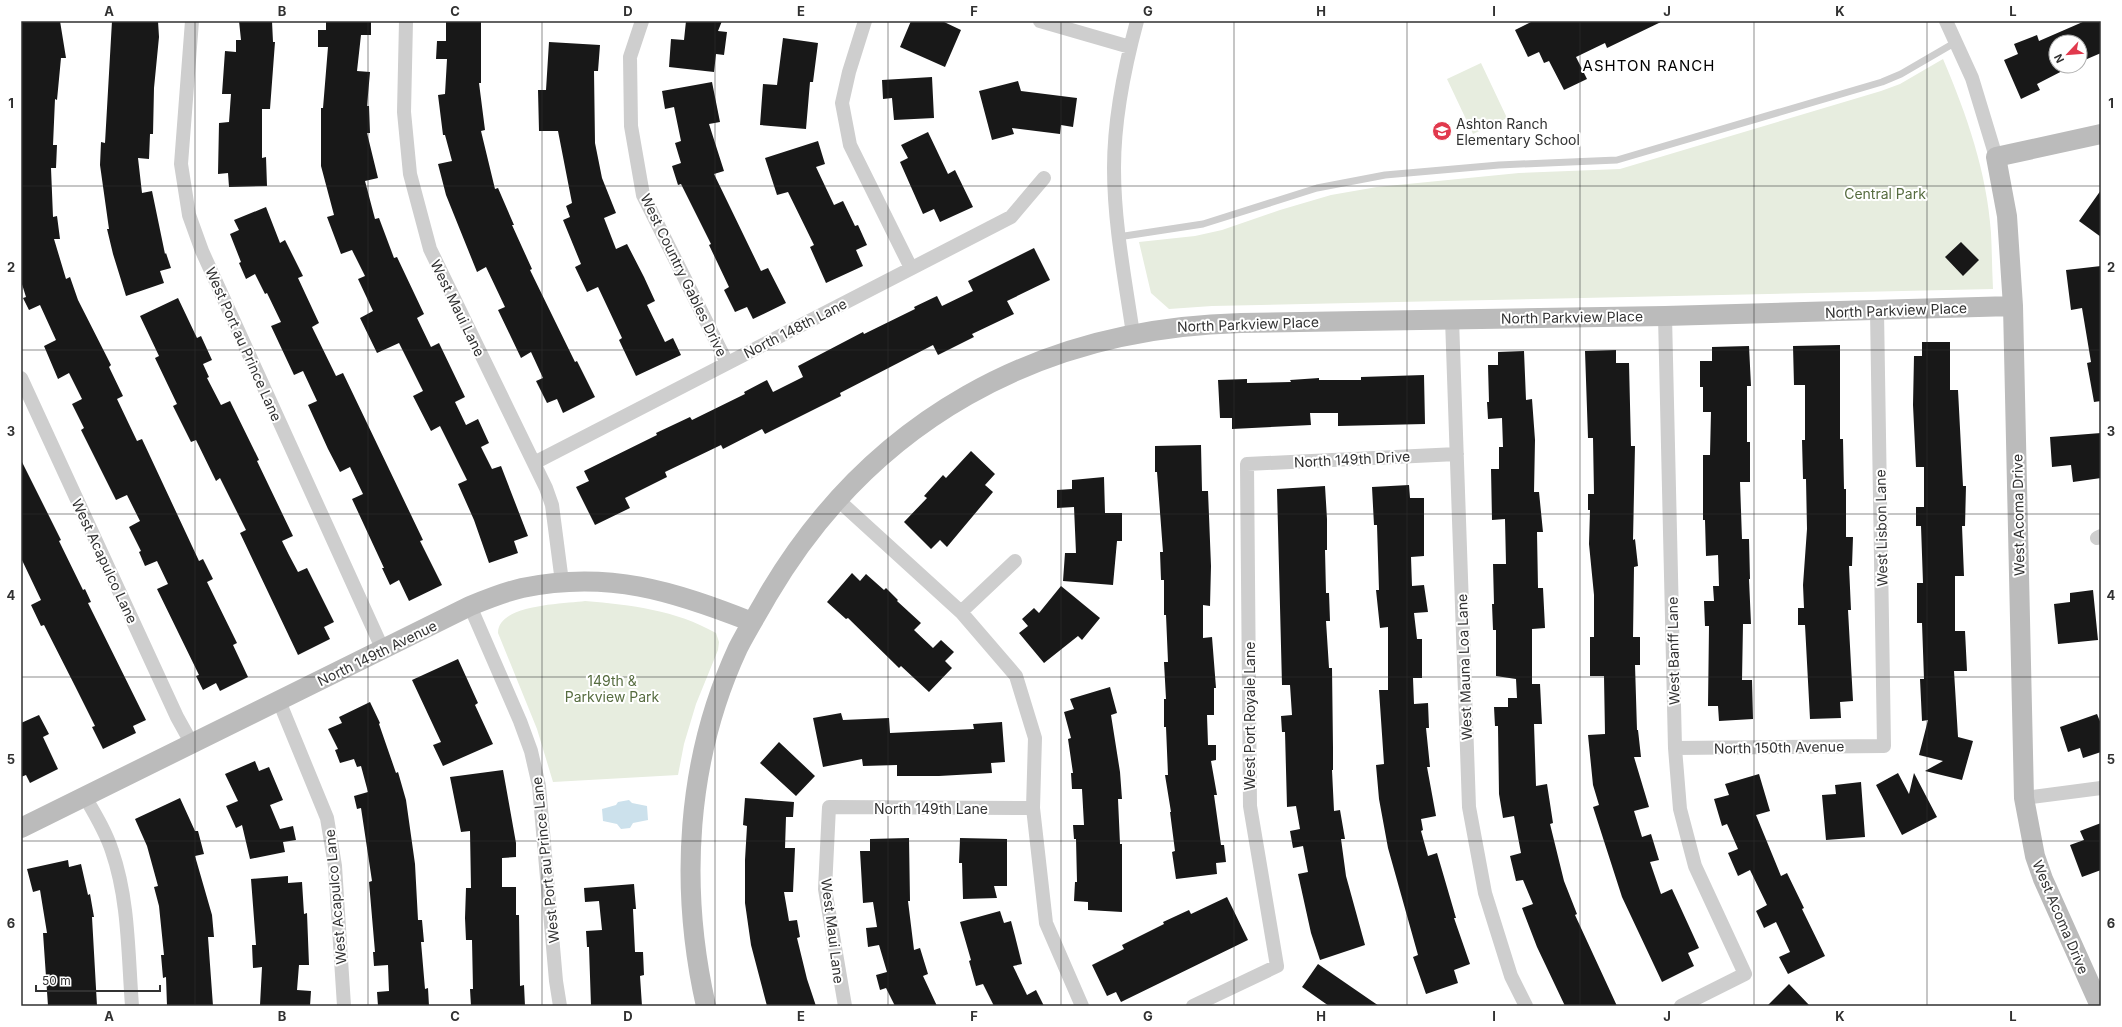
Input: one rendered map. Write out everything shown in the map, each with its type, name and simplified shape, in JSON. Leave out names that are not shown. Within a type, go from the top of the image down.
[{"type":"street","name":"West Port au Prince Lane","points":[[192,21],[180,164],[189,215],[202,250],[383,650]]},
{"type":"street","name":"West Maui Lane","points":[[406,21],[404,112],[410,174],[430,249],[534,463],[552,505],[562,582]]},
{"type":"street","name":"West Country Gables Drive","points":[[642,21],[630,57],[631,119],[643,195],[727,363]]},
{"type":"street","points":[[865,21],[849,72],[842,103],[843,110],[850,145],[911,268]]},
{"type":"street","points":[[1040,21],[1130,47]]},
{"type":"street","points":[[1134,334],[1118,237],[1114,168],[1115,136],[1119,100],[1137,21]]},
{"type":"street","name":"West Acoma Drive","points":[[1946,21],[1977,92],[1996,157],[2007,216],[2013,306],[2024,798],[2035,856],[2043,879],[2100,1006]]},
{"type":"street","points":[[1996,157],[2101,134]]},
{"type":"street","name":"North 148th Lane","points":[[534,463],[1011,217],[1044,178]]},
{"type":"street","name":"North Parkview Place","points":[[706,1006],[694,940],[689,853],[697,783],[713,714],[738,648],[787,563],[837,499],[862,473],[901,439],[934,416],[973,392],[1018,370],[1060,353],[1134,334],[1173,327],[1218,323],[1665,316],[2013,306]]},
{"type":"street","name":"West Lisbon Lane","points":[[1877,311],[1884,746]]},
{"type":"street","name":"West Banff Lane","points":[[1665,316],[1675,748],[1680,809],[1695,866],[1745,974],[1681,1006]]},
{"type":"street","name":"West Mauna Loa Lane","points":[[1452,319],[1469,807],[1485,893],[1512,976],[1526,1006]]},
{"type":"street","name":"West Acapulco Lane","points":[[21,378],[177,717],[192,744]]},
{"type":"street","name":"North 149th Drive","points":[[1247,464],[1457,454]]},
{"type":"street","name":"West Port Royale Lane","points":[[1193,1006],[1277,966],[1250,806],[1247,464]]},
{"type":"street","points":[[837,499],[961,612],[1016,676],[1035,738],[1033,808],[1046,923],[1082,1006]]},
{"type":"street","points":[[961,612],[1015,561]]},
{"type":"street","name":"North 149th Avenue","points":[[21,828],[470,606],[522,588],[562,582],[622,583],[650,587],[710,605],[752,622]]},
{"type":"street","name":"West Port au Prince Lane","points":[[470,606],[531,750],[539,786],[556,981],[560,1006]]},
{"type":"street","name":"West Acapulco Lane","points":[[280,701],[326,818],[335,866],[344,1006]]},
{"type":"street","name":"North 150th Avenue","points":[[1675,748],[1884,746]]},
{"type":"street","points":[[2024,798],[2101,788]]},
{"type":"street","points":[[85,797],[99,821],[112,851],[119,880],[124,906],[132,1006]]},
{"type":"street","name":"West Maui Lane","points":[[829,808],[825,889],[845,1006]]},
{"type":"street","name":"North 149th Lane","points":[[829,808],[1033,808]]},
{"type":"lane","points":[[1118,237],[1203,224],[1317,188],[1385,175],[1499,164],[1617,160],[1882,82],[1901,74],[1956,42]]},
{"type":"green space","name":"Central Park","points":[[1943,59],[1968,123],[1985,188],[1991,233],[1993,289],[1212,306],[1169,309],[1151,293],[1139,242],[1195,236],[1222,230],[1280,210],[1331,195],[1377,187],[1519,173],[1620,169],[1881,91],[1900,84]]},
{"type":"green space","points":[[1481,63],[1507,118],[1473,134],[1447,79]]},
{"type":"green space","name":"149th & Parkview Park","points":[[585,601],[620,604],[653,610],[685,619],[716,633],[719,642],[718,650],[696,704],[684,744],[678,775],[553,782],[537,729],[498,633],[501,623],[509,616],[520,611],[534,607]]},
{"type":"water","points":[[629,800],[632,803],[647,806],[648,820],[633,823],[630,828],[621,829],[617,824],[603,821],[602,809],[616,805],[618,802]]},
{"type":"building","points":[[21,21],[60,21],[66,58],[61,58],[57,100],[55,99],[53,145],[57,145],[56,168],[51,168],[53,217],[57,216],[60,239],[54,239],[66,279],[70,277],[78,300],[111,365],[109,367],[123,396],[117,399],[137,441],[142,439],[199,561],[203,559],[213,579],[207,582],[237,643],[233,645],[248,677],[220,691],[216,683],[203,690],[196,676],[199,675],[157,589],[168,584],[157,561],[145,566],[139,552],[141,551],[129,527],[140,521],[127,495],[116,500],[81,430],[84,428],[72,404],[82,399],[69,373],[58,379],[44,346],[56,340],[40,305],[29,310],[23,298],[26,297],[21,281]]},
{"type":"building","points":[[112,21],[158,21],[159,37],[154,88],[153,134],[150,134],[149,159],[138,158],[142,193],[152,191],[165,254],[166,253],[171,268],[160,271],[164,283],[126,296],[107,229],[109,229],[100,165],[101,142],[105,143]]},
{"type":"building","points":[[239,21],[272,21],[273,42],[275,42],[270,109],[262,109],[262,158],[266,157],[267,186],[229,187],[228,173],[218,174],[219,123],[229,122],[231,94],[222,94],[225,51],[236,52],[236,40],[241,40]]},
{"type":"building","points":[[326,21],[371,21],[371,35],[361,35],[357,71],[370,72],[367,106],[369,106],[370,133],[367,133],[378,178],[365,181],[375,219],[379,218],[394,258],[397,257],[424,314],[417,318],[431,347],[439,343],[465,397],[455,402],[466,425],[478,419],[489,443],[481,447],[492,469],[501,466],[528,536],[514,541],[518,553],[489,563],[474,520],[458,484],[467,480],[440,426],[431,431],[413,396],[423,391],[399,343],[377,353],[360,318],[373,311],[358,279],[365,276],[352,250],[341,254],[327,217],[334,215],[321,166],[321,108],[323,108],[328,47],[318,47],[318,30],[326,30]]},
{"type":"building","points":[[446,21],[481,21],[481,83],[479,83],[485,130],[481,131],[495,189],[498,188],[514,225],[512,225],[532,269],[530,270],[575,362],[577,361],[595,397],[563,413],[557,399],[547,403],[536,381],[543,378],[531,352],[521,358],[498,310],[505,307],[486,267],[477,272],[446,195],[438,164],[452,161],[445,135],[443,135],[438,95],[445,94],[447,59],[436,59],[437,41],[446,41]]},
{"type":"building","points":[[686,21],[722,21],[718,31],[727,32],[724,55],[716,54],[714,72],[669,67],[671,39],[684,40]]},
{"type":"building","points":[[911,21],[942,21],[961,30],[945,67],[900,47]]},
{"type":"building","points":[[1533,21],[1663,21],[1607,48],[1605,43],[1576,57],[1587,79],[1564,90],[1549,61],[1544,63],[1539,52],[1528,57],[1515,30]]},
{"type":"building","points":[[2085,21],[2101,21],[2101,53],[2088,59],[2088,34],[2055,34]]},
{"type":"building","points":[[2037,35],[2039,41],[2048,37],[2048,74],[2056,74],[2037,84],[2040,90],[2021,99],[2004,60],[2018,54],[2014,44]]},
{"type":"building","points":[[783,38],[818,43],[813,82],[810,82],[806,129],[760,125],[763,84],[777,85]]},
{"type":"building","points":[[549,42],[600,45],[598,71],[594,71],[595,143],[602,178],[616,213],[604,218],[616,249],[627,244],[644,277],[655,301],[647,305],[665,342],[673,338],[681,355],[636,376],[619,340],[622,338],[598,287],[587,292],[575,267],[581,264],[563,220],[570,217],[566,206],[572,203],[558,131],[539,131],[538,90],[546,90]]},
{"type":"building","points":[[932,77],[934,118],[894,120],[892,98],[883,99],[882,80]]},
{"type":"building","points":[[1018,81],[1021,91],[1077,98],[1073,127],[1061,125],[1060,134],[1012,128],[1014,134],[992,140],[979,91]]},
{"type":"building","points":[[712,82],[720,122],[709,124],[724,171],[714,174],[761,271],[768,268],[786,303],[753,319],[747,307],[735,312],[724,290],[729,287],[709,245],[711,244],[681,184],[678,185],[672,166],[681,163],[675,143],[681,141],[674,107],[665,109],[662,91]]},
{"type":"building","points":[[928,132],[948,174],[955,170],[973,207],[940,222],[934,209],[923,214],[900,162],[908,158],[901,145]]},
{"type":"building","points":[[818,141],[825,164],[816,167],[834,205],[843,201],[855,226],[858,225],[867,245],[856,250],[863,266],[826,283],[810,247],[814,245],[788,192],[777,195],[765,158]]},
{"type":"building","points":[[2101,190],[2101,237],[2079,221]]},
{"type":"building","points":[[266,207],[280,243],[285,240],[303,276],[298,278],[319,323],[312,327],[336,376],[343,373],[423,540],[420,541],[442,585],[409,601],[399,580],[390,585],[382,568],[384,568],[352,499],[363,494],[350,467],[340,472],[328,449],[308,405],[317,401],[303,371],[294,375],[271,326],[281,322],[267,293],[265,294],[255,274],[246,279],[239,263],[241,262],[230,234],[239,230],[234,220]]},
{"type":"building","points":[[1961,242],[1979,260],[1963,276],[1945,257]]},
{"type":"building","points":[[1034,248],[1050,280],[1007,301],[1014,314],[972,334],[974,337],[938,355],[933,345],[840,393],[841,396],[765,434],[762,429],[723,449],[721,445],[665,472],[667,477],[625,498],[630,508],[595,525],[576,487],[589,481],[584,471],[657,435],[656,433],[690,417],[692,420],[745,394],[744,392],[767,380],[773,392],[803,377],[798,366],[863,332],[864,334],[915,309],[914,307],[937,296],[942,306],[973,291],[968,281]]},
{"type":"building","points":[[2101,266],[2101,401],[2094,402],[2087,363],[2091,362],[2082,308],[2071,310],[2066,270]]},
{"type":"building","points":[[178,298],[197,338],[201,336],[212,360],[203,364],[209,377],[207,378],[221,405],[230,401],[259,460],[257,461],[293,536],[282,541],[298,572],[307,568],[334,622],[324,627],[330,639],[298,655],[240,533],[246,530],[220,478],[216,481],[196,440],[191,442],[173,406],[177,404],[155,358],[159,356],[140,316]]},
{"type":"building","points":[[1922,342],[1950,342],[1950,390],[1958,390],[1963,486],[1966,486],[1965,526],[1962,526],[1964,576],[1955,576],[1955,631],[1965,631],[1967,671],[1954,671],[1958,737],[1973,741],[1962,780],[1925,771],[1943,761],[1919,755],[1928,720],[1922,721],[1920,679],[1924,679],[1922,623],[1917,623],[1917,583],[1923,583],[1921,526],[1916,526],[1916,507],[1924,507],[1924,467],[1916,467],[1913,405],[1914,356],[1922,356]]},
{"type":"building","points":[[1840,345],[1840,439],[1843,439],[1844,489],[1846,489],[1846,537],[1853,537],[1852,566],[1849,566],[1851,610],[1848,610],[1853,701],[1840,702],[1841,718],[1810,719],[1805,625],[1798,625],[1798,608],[1804,608],[1803,585],[1807,529],[1806,479],[1803,479],[1802,440],[1805,440],[1805,385],[1794,385],[1793,346]]},
{"type":"building","points":[[1749,346],[1751,386],[1747,386],[1747,442],[1750,442],[1750,482],[1740,482],[1742,539],[1749,539],[1751,624],[1743,624],[1742,680],[1752,680],[1753,719],[1719,721],[1718,706],[1708,706],[1709,626],[1705,626],[1704,601],[1714,601],[1713,586],[1719,586],[1718,555],[1706,556],[1705,520],[1703,520],[1703,455],[1710,455],[1711,412],[1703,412],[1703,387],[1700,387],[1700,361],[1712,361],[1712,347]]},
{"type":"building","points":[[1616,350],[1616,363],[1629,363],[1631,446],[1635,446],[1633,540],[1635,539],[1638,566],[1634,567],[1633,637],[1640,637],[1640,665],[1635,665],[1637,730],[1641,757],[1634,757],[1649,807],[1634,811],[1642,837],[1651,834],[1659,860],[1650,862],[1661,894],[1672,889],[1699,948],[1688,953],[1694,966],[1662,982],[1622,897],[1593,807],[1599,805],[1593,785],[1588,735],[1605,734],[1604,676],[1590,676],[1590,637],[1594,637],[1594,595],[1589,544],[1590,510],[1588,510],[1588,494],[1594,494],[1593,438],[1588,438],[1585,351]]},
{"type":"building","points":[[1524,351],[1526,400],[1532,399],[1535,440],[1534,492],[1539,492],[1543,532],[1537,532],[1538,588],[1543,588],[1545,628],[1532,629],[1532,684],[1540,684],[1542,724],[1534,724],[1536,786],[1547,784],[1553,823],[1550,824],[1564,881],[1577,914],[1575,915],[1617,1006],[1565,1006],[1537,947],[1522,908],[1533,904],[1523,880],[1516,881],[1510,856],[1521,853],[1514,816],[1503,818],[1499,794],[1498,726],[1495,726],[1494,707],[1508,707],[1508,698],[1517,698],[1516,679],[1496,676],[1496,630],[1493,630],[1492,604],[1494,604],[1493,564],[1506,564],[1505,519],[1492,520],[1491,469],[1499,469],[1499,447],[1503,447],[1502,418],[1488,419],[1488,365],[1498,365],[1498,352]]},
{"type":"building","points":[[1424,375],[1425,424],[1338,426],[1338,413],[1310,413],[1311,425],[1232,429],[1232,418],[1220,418],[1218,380],[1247,379],[1247,383],[1291,382],[1290,380],[1319,378],[1319,380],[1361,380],[1361,377]]},
{"type":"building","points":[[2101,433],[2101,478],[2073,482],[2071,465],[2052,467],[2050,437]]},
{"type":"building","points":[[1201,445],[1202,491],[1208,491],[1211,566],[1210,606],[1203,605],[1203,638],[1212,637],[1216,688],[1214,688],[1214,715],[1207,715],[1208,745],[1216,745],[1216,760],[1211,761],[1217,795],[1214,795],[1221,845],[1224,845],[1226,862],[1216,863],[1217,874],[1176,879],[1172,852],[1175,851],[1171,812],[1165,775],[1168,775],[1166,727],[1164,727],[1164,699],[1166,699],[1164,662],[1168,662],[1166,615],[1164,615],[1164,580],[1161,580],[1160,552],[1163,552],[1157,472],[1155,472],[1155,446]]},
{"type":"building","points":[[971,451],[995,474],[985,485],[993,492],[947,547],[940,540],[931,549],[904,522],[927,498],[924,496],[943,475],[946,478]]},
{"type":"building","points":[[21,460],[61,540],[59,541],[83,590],[85,589],[91,602],[88,603],[146,720],[133,726],[136,733],[103,749],[92,727],[95,726],[75,686],[44,625],[41,626],[31,605],[41,600],[21,558]]},
{"type":"building","points":[[1104,477],[1105,513],[1122,513],[1122,541],[1117,541],[1113,585],[1063,581],[1065,553],[1076,553],[1074,507],[1057,508],[1057,490],[1072,489],[1072,480]]},
{"type":"building","points":[[1409,485],[1410,498],[1424,498],[1424,556],[1411,557],[1412,586],[1424,585],[1428,612],[1414,613],[1417,639],[1422,639],[1422,678],[1413,678],[1414,704],[1428,703],[1429,728],[1426,728],[1430,767],[1427,767],[1436,816],[1421,819],[1423,830],[1421,831],[1428,856],[1437,853],[1456,918],[1454,918],[1470,964],[1454,970],[1458,983],[1426,994],[1413,957],[1418,955],[1388,848],[1379,799],[1376,765],[1384,764],[1379,690],[1388,690],[1388,627],[1380,628],[1376,590],[1379,590],[1377,525],[1374,525],[1372,487]]},
{"type":"building","points":[[1325,486],[1327,519],[1327,550],[1325,550],[1326,593],[1329,593],[1330,621],[1326,621],[1329,668],[1332,668],[1332,770],[1334,811],[1340,810],[1345,839],[1341,839],[1346,876],[1365,945],[1320,960],[1311,933],[1298,874],[1308,872],[1303,846],[1293,848],[1290,831],[1300,829],[1296,806],[1287,807],[1285,732],[1282,732],[1281,716],[1292,715],[1290,685],[1282,685],[1277,489]]},
{"type":"building","points":[[852,573],[860,581],[866,574],[884,590],[886,588],[898,600],[897,601],[921,623],[914,630],[933,648],[941,640],[954,652],[945,661],[952,668],[929,692],[901,666],[899,668],[848,618],[846,619],[827,602]]},
{"type":"building","points":[[1061,586],[1100,618],[1082,640],[1078,636],[1044,663],[1019,633],[1028,626],[1022,619],[1034,608],[1039,613]]},
{"type":"building","points":[[2093,590],[2098,640],[2058,644],[2054,604],[2070,602],[2070,593]]},
{"type":"building","points":[[458,659],[478,703],[475,705],[493,744],[443,766],[433,745],[441,742],[412,680]]},
{"type":"building","points":[[1110,687],[1117,713],[1111,715],[1120,772],[1122,799],[1118,799],[1120,844],[1122,844],[1122,912],[1088,910],[1088,902],[1074,901],[1075,882],[1077,882],[1076,839],[1074,839],[1073,825],[1084,825],[1082,789],[1072,789],[1071,773],[1073,773],[1068,739],[1071,738],[1064,712],[1074,709],[1070,699]]},
{"type":"building","points":[[370,702],[380,723],[379,724],[396,773],[398,772],[406,800],[415,864],[418,920],[422,920],[424,942],[421,942],[425,989],[428,988],[429,1006],[378,1006],[377,992],[389,991],[388,965],[374,966],[373,952],[375,952],[369,882],[372,881],[361,808],[357,809],[354,796],[368,792],[361,766],[357,767],[354,759],[340,763],[335,750],[338,749],[328,729],[342,723],[339,717]]},
{"type":"building","points":[[841,713],[843,720],[889,718],[890,733],[974,729],[973,724],[1002,722],[1005,762],[991,763],[992,773],[939,776],[897,776],[897,765],[863,766],[862,759],[823,767],[813,718]]},
{"type":"building","points":[[2097,714],[2101,724],[2101,752],[2083,758],[2080,748],[2068,752],[2060,727]]},
{"type":"building","points":[[39,715],[49,734],[43,737],[58,769],[30,783],[26,775],[21,777],[21,723]]},
{"type":"building","points":[[779,742],[815,776],[796,796],[760,763]]},
{"type":"building","points":[[255,761],[259,771],[269,767],[283,800],[270,805],[280,829],[293,826],[296,840],[283,842],[285,852],[250,859],[242,825],[236,828],[226,806],[238,801],[225,774]]},
{"type":"building","points":[[503,770],[516,843],[516,857],[502,858],[502,887],[516,887],[516,915],[519,915],[520,986],[524,985],[525,1006],[471,1006],[470,989],[473,989],[472,940],[466,940],[465,918],[466,888],[471,888],[470,831],[461,832],[450,777]]},
{"type":"building","points":[[1898,773],[1909,794],[1914,773],[1937,817],[1902,835],[1876,785]]},
{"type":"building","points":[[1759,774],[1770,811],[1756,815],[1781,876],[1787,873],[1804,908],[1802,909],[1825,956],[1788,974],[1779,957],[1790,952],[1776,922],[1764,928],[1756,911],[1767,905],[1750,870],[1738,876],[1728,853],[1738,849],[1727,824],[1722,826],[1714,799],[1729,795],[1725,784]]},
{"type":"building","points":[[1861,782],[1865,837],[1826,840],[1822,795],[1836,794],[1835,785]]},
{"type":"building","points":[[180,798],[195,831],[198,831],[204,854],[195,856],[212,915],[214,937],[208,937],[213,1006],[167,1006],[166,977],[163,978],[161,955],[164,955],[159,906],[154,887],[158,886],[147,846],[135,819]]},
{"type":"building","points":[[745,798],[794,802],[793,817],[786,817],[785,848],[795,848],[793,892],[784,892],[789,921],[797,920],[800,937],[797,938],[807,979],[816,1006],[767,1006],[751,945],[745,903],[747,826],[743,825]]},
{"type":"building","points":[[2101,823],[2101,870],[2082,877],[2070,845],[2084,840],[2080,831]]},
{"type":"building","points":[[909,838],[910,901],[908,901],[914,950],[920,948],[928,974],[923,976],[937,1006],[895,1006],[886,988],[880,990],[876,975],[887,972],[879,945],[868,947],[866,928],[877,927],[873,902],[863,903],[860,851],[870,851],[870,839]]},
{"type":"building","points":[[960,838],[1007,839],[1007,886],[994,886],[997,898],[963,899],[962,863],[959,863]]},
{"type":"building","points":[[68,860],[69,867],[81,864],[88,895],[90,894],[94,917],[92,917],[97,1006],[48,1006],[43,933],[47,933],[40,890],[33,892],[27,869]]},
{"type":"building","points":[[288,876],[288,883],[302,882],[304,914],[307,913],[309,965],[299,965],[297,990],[311,991],[310,1006],[260,1005],[262,967],[253,968],[252,945],[256,945],[251,879]]},
{"type":"building","points":[[634,884],[636,909],[633,909],[635,952],[643,952],[644,975],[640,976],[642,1006],[591,1006],[589,947],[587,947],[586,931],[602,930],[599,901],[585,902],[584,888]]},
{"type":"building","points":[[1227,897],[1248,940],[1121,1002],[1116,992],[1107,996],[1092,965],[1124,949],[1122,945],[1164,924],[1163,922],[1189,910],[1191,914]]},
{"type":"building","points":[[1000,911],[1004,923],[1011,921],[1022,964],[1013,966],[1027,995],[1036,990],[1044,1006],[994,1006],[983,984],[976,986],[969,961],[971,960],[960,922]]},
{"type":"building","points":[[1318,964],[1379,1006],[1329,1006],[1302,987]]},
{"type":"building","points":[[1789,984],[1810,1006],[1767,1006]]},
{"type":"place","name":"Ashton Ranch Elementary School","points":[[1442,131]]},
{"type":"district","name":"ASHTON RANCH","points":[[1649,65]]}]
